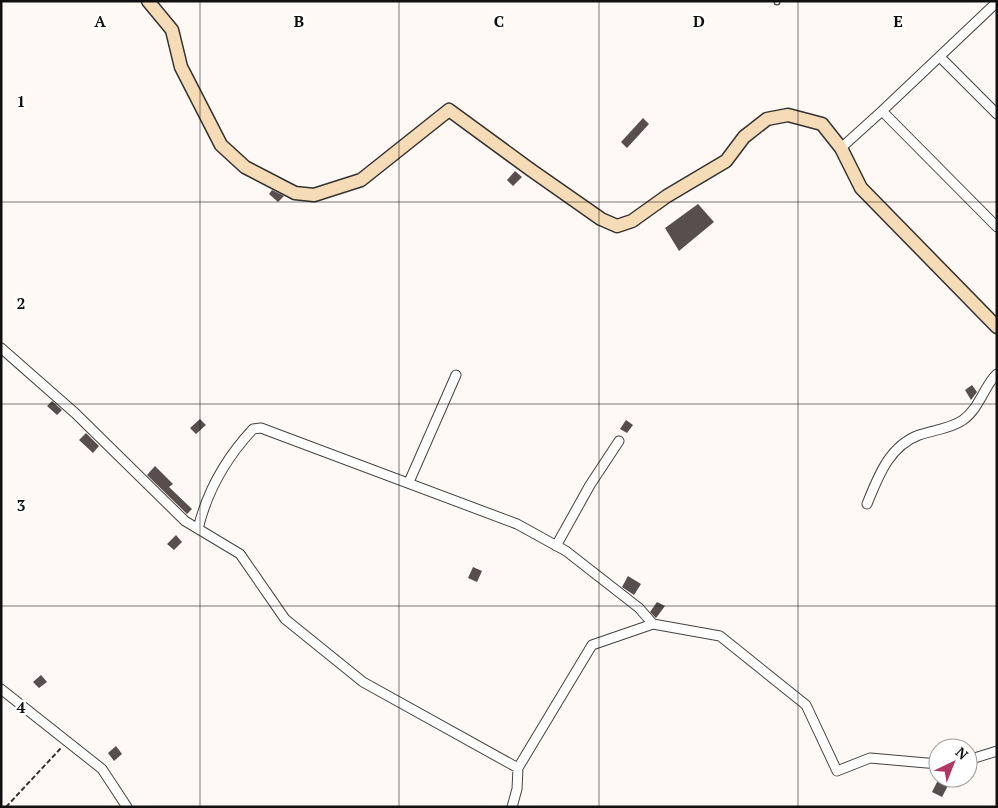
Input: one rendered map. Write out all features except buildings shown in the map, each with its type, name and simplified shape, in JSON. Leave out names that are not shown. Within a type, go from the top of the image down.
[{"type":"street","points":[[148,1],[172,30],[181,67],[221,145],[245,167],[295,193],[314,195],[361,180],[449,110],[601,219],[617,226],[632,221],[667,196],[726,161],[744,137],[767,120],[788,115],[822,124],[841,148],[861,188],[997,327]]},
{"type":"street","points":[[841,148],[997,2]]},
{"type":"street","points":[[940,56],[993,103],[997,114]]},
{"type":"street","points":[[882,111],[997,227]]},
{"type":"street","points":[[1,348],[75,413],[185,521],[240,554],[286,619],[363,682],[518,768]]},
{"type":"street","points":[[867,504],[890,454],[917,436],[942,429],[963,420],[980,403],[997,374]]},
{"type":"street","points":[[409,482],[456,375]]},
{"type":"street","points":[[198,528],[205,500],[231,456],[253,429],[261,428],[517,524],[556,546],[639,608],[653,624]]},
{"type":"street","points":[[556,546],[590,485],[619,441]]},
{"type":"street","points":[[512,807],[517,789],[518,768],[592,645],[653,624],[720,636],[806,705],[837,772],[870,758],[928,763]]},
{"type":"street","points":[[1,689],[102,769],[128,807]]},
{"type":"street","points":[[978,757],[997,751]]},
{"type":"path","points":[[6,807],[66,742]]}]
